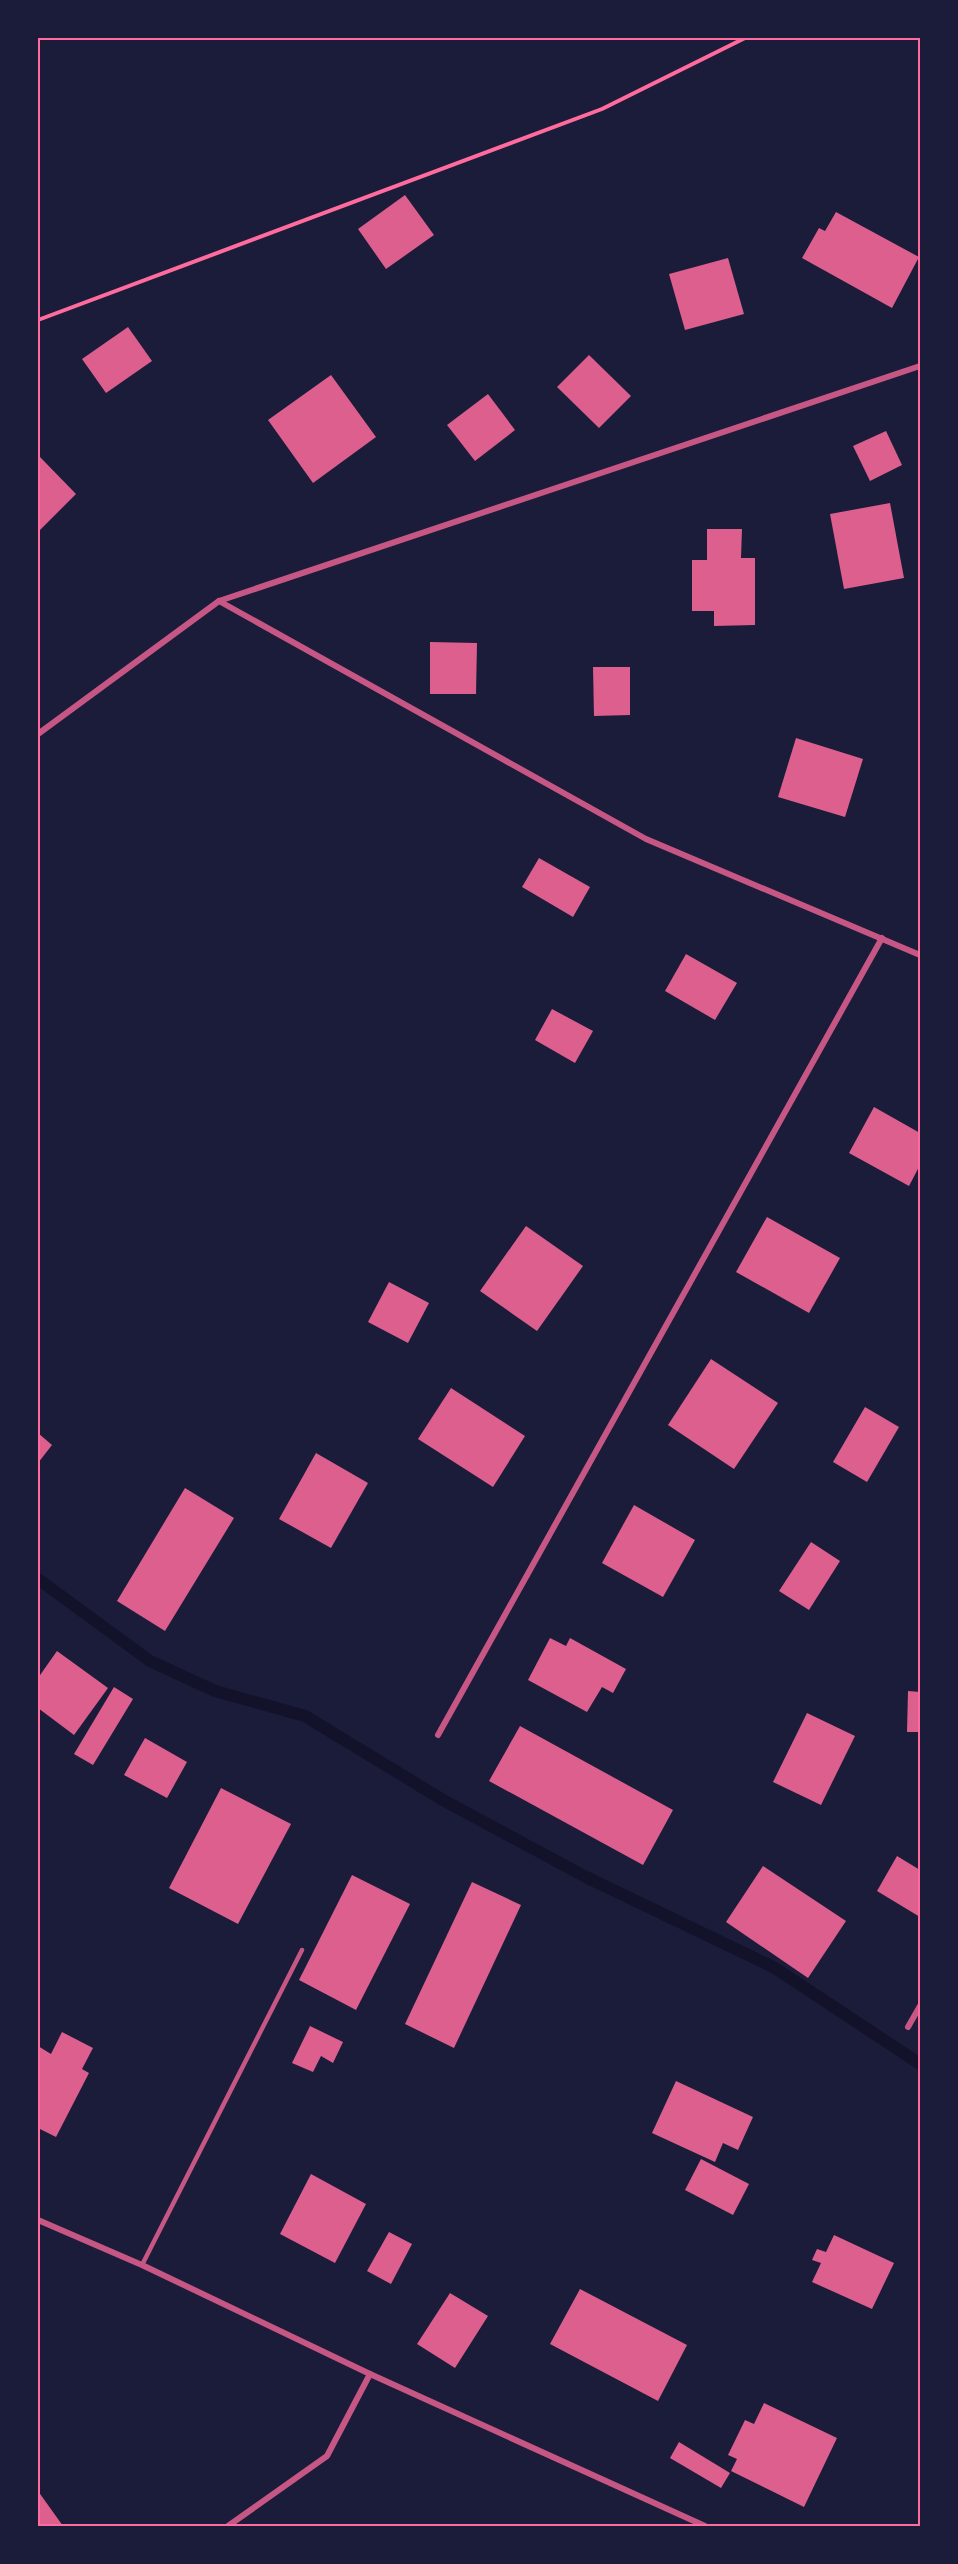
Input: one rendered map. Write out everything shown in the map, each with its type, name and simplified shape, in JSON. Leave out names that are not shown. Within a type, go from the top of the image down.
[{"type":"street","points":[[38,734],[219,602],[921,366]]},
{"type":"street","points":[[219,602],[646,839],[921,955]]},
{"type":"street","points":[[438,1735],[882,938]]},
{"type":"street","points":[[908,2027],[921,2006]]},
{"type":"street","points":[[38,2220],[142,2265],[370,2374],[705,2526]]},
{"type":"street","points":[[228,2526],[327,2456],[370,2374]]},
{"type":"lane","points":[[142,2265],[302,1950]]},
{"type":"path","points":[[38,321],[602,109],[745,38]]},
{"type":"building","points":[[405,195],[434,235],[386,269],[358,229]]},
{"type":"building","points":[[836,212],[919,257],[892,308],[802,258],[819,228],[825,231]]},
{"type":"building","points":[[728,258],[744,314],[685,330],[669,274]]},
{"type":"building","points":[[128,327],[152,361],[106,393],[82,359]]},
{"type":"building","points":[[589,355],[631,396],[599,428],[557,387]]},
{"type":"building","points":[[331,375],[376,437],[313,483],[268,420]]},
{"type":"building","points":[[488,394],[515,430],[475,461],[447,425]]},
{"type":"building","points":[[886,431],[902,465],[870,481],[853,446]]},
{"type":"building","points":[[40,457],[76,494],[38,532],[38,460]]},
{"type":"building","points":[[890,503],[904,578],[844,589],[830,514]]},
{"type":"building","points":[[707,529],[742,529],[741,558],[755,558],[755,625],[714,626],[714,611],[692,611],[692,560],[707,560]]},
{"type":"building","points":[[430,642],[477,643],[476,694],[430,694]]},
{"type":"building","points":[[593,667],[630,667],[630,715],[594,716]]},
{"type":"building","points":[[796,738],[863,759],[845,817],[778,797]]},
{"type":"building","points":[[539,858],[590,887],[573,917],[522,887]]},
{"type":"building","points":[[686,954],[737,983],[715,1020],[665,991]]},
{"type":"building","points":[[552,1009],[593,1031],[575,1063],[535,1040]]},
{"type":"building","points":[[874,1107],[920,1133],[920,1165],[909,1186],[849,1153]]},
{"type":"building","points":[[767,1217],[840,1258],[809,1313],[736,1272]]},
{"type":"building","points":[[526,1226],[583,1266],[537,1331],[480,1291]]},
{"type":"building","points":[[389,1282],[429,1303],[408,1343],[368,1322]]},
{"type":"building","points":[[711,1359],[778,1403],[734,1469],[668,1425]]},
{"type":"building","points":[[451,1388],[525,1436],[493,1487],[418,1439]]},
{"type":"building","points":[[865,1407],[899,1427],[867,1482],[833,1462]]},
{"type":"building","points":[[38,1433],[52,1445],[38,1463]]},
{"type":"building","points":[[316,1453],[368,1483],[331,1548],[279,1519]]},
{"type":"building","points":[[185,1488],[234,1518],[165,1631],[117,1601]]},
{"type":"building","points":[[634,1505],[695,1540],[663,1597],[602,1563]]},
{"type":"building","points":[[811,1542],[840,1561],[809,1610],[779,1591]]},
{"type":"building","points":[[550,1638],[566,1646],[570,1638],[626,1669],[613,1693],[602,1687],[587,1712],[528,1680]]},
{"type":"building","points":[[57,1651],[108,1688],[74,1735],[38,1708],[38,1678]]},
{"type":"building","points":[[114,1687],[133,1699],[93,1765],[74,1754]]},
{"type":"building","points":[[908,1691],[920,1692],[920,1732],[907,1732]]},
{"type":"building","points":[[807,1713],[855,1736],[821,1805],[773,1782]]},
{"type":"building","points":[[520,1726],[673,1810],[643,1865],[489,1781]]},
{"type":"building","points":[[145,1738],[187,1762],[167,1798],[124,1775]]},
{"type":"building","points":[[221,1788],[291,1824],[238,1924],[169,1888]]},
{"type":"building","points":[[897,1856],[920,1870],[920,1917],[877,1891]]},
{"type":"building","points":[[763,1866],[846,1921],[808,1978],[726,1922]]},
{"type":"building","points":[[352,1875],[410,1904],[356,2010],[299,1980]]},
{"type":"building","points":[[472,1882],[521,1905],[454,2048],[405,2024]]},
{"type":"building","points":[[310,2026],[343,2042],[333,2063],[321,2056],[313,2072],[292,2063]]},
{"type":"building","points":[[62,2032],[93,2048],[82,2069],[89,2073],[56,2137],[38,2128],[38,2046],[51,2054]]},
{"type":"building","points":[[676,2081],[753,2117],[738,2150],[723,2143],[715,2162],[652,2133]]},
{"type":"building","points":[[701,2159],[749,2184],[733,2215],[685,2190]]},
{"type":"building","points":[[311,2174],[366,2204],[335,2263],[280,2234]]},
{"type":"building","points":[[389,2232],[412,2244],[391,2284],[367,2271]]},
{"type":"building","points":[[834,2235],[894,2263],[872,2309],[812,2282],[821,2263],[812,2260],[817,2249],[826,2252]]},
{"type":"building","points":[[580,2289],[687,2345],[658,2401],[550,2344]]},
{"type":"building","points":[[450,2293],[488,2316],[455,2368],[417,2344]]},
{"type":"building","points":[[764,2403],[837,2438],[804,2507],[731,2471],[737,2459],[728,2455],[745,2420],[754,2424]]},
{"type":"building","points":[[679,2442],[730,2473],[721,2488],[670,2458]]},
{"type":"building","points":[[38,2491],[63,2526],[38,2526]]},
{"type":"waterway","points":[[38,1579],[150,1661],[215,1691],[305,1716],[443,1800],[586,1877],[775,1968],[920,2064]]}]
